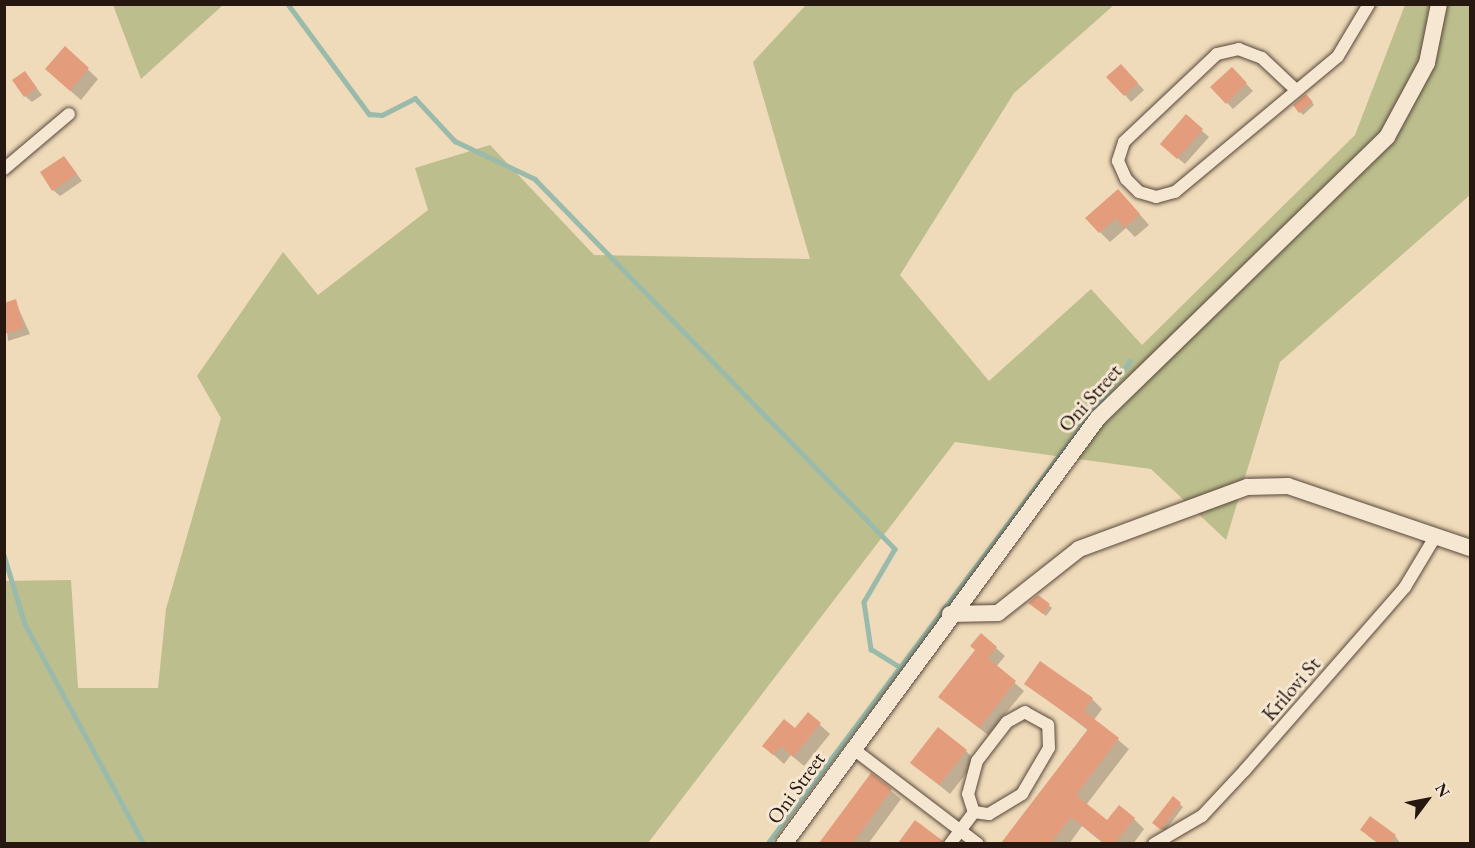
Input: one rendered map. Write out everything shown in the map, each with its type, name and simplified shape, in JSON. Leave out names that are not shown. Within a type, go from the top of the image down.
[{"type":"main road","name":"Oni Street","points":[[784,843],[950,614],[1098,418],[1387,137],[1426,63],[1439,4]]},
{"type":"main road","points":[[950,614],[998,613],[1079,549],[1247,487],[1288,486],[1467,547]]},
{"type":"street","points":[[1296,90],[1262,58],[1239,49],[1217,54],[1124,142],[1118,161],[1126,179],[1139,192],[1156,197],[1175,192],[1338,56],[1369,4]]},
{"type":"street","points":[[4,169],[69,114]]},
{"type":"street","name":"Krilovi St","points":[[1154,843],[1203,816],[1245,771],[1405,587],[1435,537]]},
{"type":"street","points":[[1025,712],[1048,725],[1050,748],[1022,794],[989,814],[974,812],[968,794],[977,761],[1007,722],[1025,712]]},
{"type":"street","points":[[852,748],[978,843]]},
{"type":"street","points":[[950,843],[974,812]]},
{"type":"green space","points":[[223,4],[141,79],[113,5]]},
{"type":"green space","points":[[806,5],[1114,5],[1014,93],[900,275],[989,381],[1091,289],[1142,345],[1355,135],[1405,5],[1470,5],[1470,195],[1280,362],[1226,540],[1151,469],[955,442],[648,843],[5,843],[4,581],[71,580],[78,688],[158,688],[166,609],[221,418],[197,376],[283,252],[318,295],[428,210],[415,168],[490,145],[594,255],[810,259],[753,62]]},
{"type":"building","points":[[65,46],[89,68],[70,91],[45,69]]},
{"type":"building","points":[[1121,64],[1138,83],[1124,96],[1106,77]]},
{"type":"building","points":[[1232,67],[1247,83],[1226,104],[1210,87]]},
{"type":"building","points":[[25,71],[37,88],[24,97],[12,80]]},
{"type":"building","points":[[1306,94],[1313,102],[1299,113],[1293,105]]},
{"type":"building","points":[[1186,114],[1203,129],[1177,159],[1160,144]]},
{"type":"building","points":[[64,156],[77,174],[52,191],[40,172]]},
{"type":"building","points":[[1118,189],[1140,214],[1124,228],[1116,218],[1099,233],[1085,218]]},
{"type":"building","points":[[16,299],[24,328],[4,334],[4,303]]},
{"type":"building","points":[[1038,595],[1050,604],[1043,614],[1028,603]]},
{"type":"building","points":[[981,633],[997,647],[988,658],[1016,681],[979,728],[938,697],[975,650],[970,646]]},
{"type":"building","points":[[1040,661],[1093,698],[1084,711],[1119,738],[1076,795],[1107,820],[1119,805],[1135,818],[1115,843],[1104,843],[1071,817],[1051,843],[1001,843],[1088,729],[1024,684]]},
{"type":"building","points":[[808,712],[821,723],[793,757],[781,746],[773,755],[762,746],[784,719],[795,728]]},
{"type":"building","points":[[938,727],[967,750],[939,785],[910,763]]},
{"type":"building","points":[[871,773],[892,789],[853,843],[819,843]]},
{"type":"building","points":[[1173,796],[1181,803],[1161,830],[1152,823]]},
{"type":"building","points":[[1370,816],[1396,835],[1390,843],[1379,843],[1360,830]]},
{"type":"building","points":[[915,820],[943,841],[942,843],[898,843]]},
{"type":"waterway","points":[[288,4],[369,114],[382,115],[415,98],[455,141],[535,179],[895,549],[864,602],[871,649],[898,666]]},
{"type":"waterway","points":[[767,844],[1130,361]]},
{"type":"waterway","points":[[4,555],[25,624],[144,844]]}]
